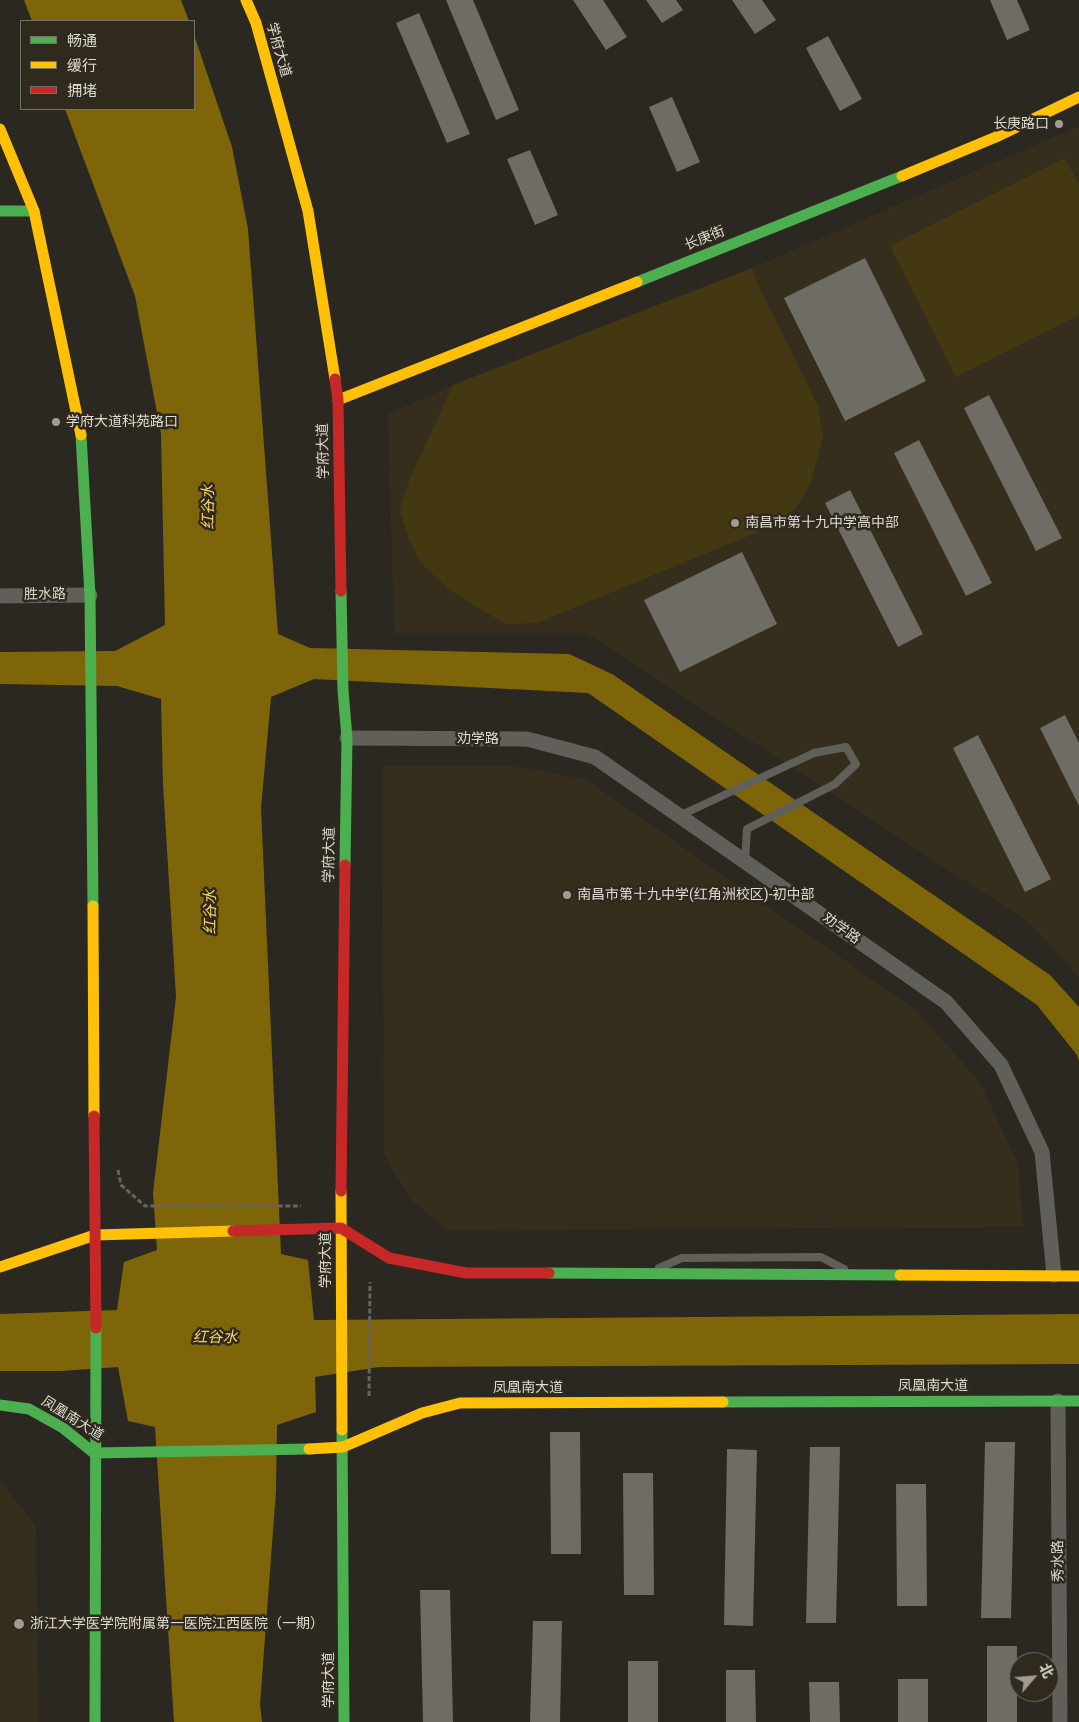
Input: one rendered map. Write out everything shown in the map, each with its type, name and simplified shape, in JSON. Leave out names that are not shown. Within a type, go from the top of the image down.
[{"type":"main road","name":"学府大道","points":[[246,0],[256,24],[308,211],[338,400],[342,690],[347,738],[341,1228],[344,1722]]},
{"type":"main road","name":"长庚街","points":[[338,400],[804,216],[996,137],[1079,97]]},
{"type":"main road","points":[[0,129],[34,211],[82,432],[90,595],[91,690],[96,1382],[94,1453],[95,1722]]},
{"type":"main road","points":[[0,211],[34,211]]},
{"type":"main road","points":[[0,1267],[95,1234],[341,1228],[389,1258],[466,1273],[1079,1276]]},
{"type":"main road","name":"凤凰南大道","points":[[0,1405],[29,1409],[63,1428],[94,1453],[282,1451],[343,1447],[422,1413],[460,1404],[1079,1401]]},
{"type":"street","name":"胜水路","points":[[0,596],[90,595]]},
{"type":"street","name":"劝学路","points":[[347,738],[527,739],[595,757],[684,813],[745,862],[946,1002],[1001,1066],[1042,1152],[1054,1276]]},
{"type":"street","name":"秀水路","points":[[1058,1400],[1060,1722]]},
{"type":"lane","points":[[684,813],[814,753],[846,747],[856,764],[835,784],[747,830],[745,862]]},
{"type":"lane","points":[[648,1274],[682,1258],[821,1257],[855,1274]]},
{"type":"path","points":[[118,1170],[121,1185],[145,1206],[301,1206]]},
{"type":"path","points":[[369,1396],[370,1282]]},
{"type":"shaded area","name":"南昌市第十九中学高中部","points":[[1079,126],[1079,978],[1031,924],[586,633],[394,633],[388,414],[453,385],[752,268]]},
{"type":"shaded area","points":[[1065,158],[1079,185],[1079,315],[956,377],[890,246]]},
{"type":"shaded area","points":[[752,268],[759,287],[818,406],[823,436],[810,485],[797,507],[775,525],[537,623],[505,624],[450,590],[420,562],[408,537],[400,510],[409,481],[453,385]]},
{"type":"shaded area","name":"南昌市第十九中学(红角洲校区)-初中部","points":[[382,766],[517,766],[587,780],[916,1010],[980,1082],[1017,1162],[1024,1227],[446,1230],[410,1199],[384,1155]]},
{"type":"shaded area","name":"浙江大学医学院附属第一医院江西医院（一期）","points":[[0,1480],[36,1526],[39,1722],[0,1722]]},
{"type":"water","points":[[24,0],[181,0],[189,20],[32,20]]},
{"type":"water","name":"红谷水","points":[[195,38],[232,147],[248,229],[278,634],[310,648],[569,654],[612,674],[1050,975],[1079,1007],[1079,1061],[1077,1055],[1037,1005],[588,693],[314,679],[271,697],[261,808],[281,1254],[308,1260],[314,1320],[1079,1314],[1079,1364],[379,1367],[315,1377],[316,1412],[277,1425],[276,1491],[260,1704],[262,1722],[174,1722],[155,1427],[128,1421],[118,1367],[61,1371],[0,1371],[0,1314],[117,1310],[124,1262],[157,1250],[153,1193],[176,997],[163,784],[161,699],[117,686],[0,684],[0,652],[115,651],[165,625],[161,434],[135,296],[65,110],[195,110]]},
{"type":"building","points":[[446,0],[473,0],[519,110],[496,120]]},
{"type":"building","points":[[573,0],[603,0],[627,37],[606,50]]},
{"type":"building","points":[[646,0],[676,0],[683,10],[662,23]]},
{"type":"building","points":[[732,0],[762,0],[776,20],[755,34]]},
{"type":"building","points":[[990,0],[1017,0],[1030,30],[1007,40]]},
{"type":"building","points":[[419,13],[470,134],[447,143],[396,23]]},
{"type":"building","points":[[828,36],[862,99],[840,111],[806,48]]},
{"type":"building","points":[[672,97],[700,162],[677,172],[649,107]]},
{"type":"building","points":[[530,150],[558,215],[535,225],[507,159]]},
{"type":"building","points":[[865,258],[926,381],[845,421],[784,298]]},
{"type":"building","points":[[989,395],[1062,538],[1036,551],[964,408]]},
{"type":"building","points":[[919,440],[992,583],[966,596],[894,453]]},
{"type":"building","points":[[850,490],[923,634],[898,647],[825,503]]},
{"type":"building","points":[[742,552],[777,624],[680,672],[644,600]]},
{"type":"building","points":[[1065,715],[1079,743],[1079,806],[1040,728]]},
{"type":"building","points":[[978,735],[1051,879],[1025,892],[953,748]]},
{"type":"building","points":[[550,1432],[580,1432],[581,1554],[551,1554]]},
{"type":"building","points":[[985,1442],[1015,1442],[1011,1618],[981,1618]]},
{"type":"building","points":[[810,1447],[840,1447],[836,1623],[806,1623]]},
{"type":"building","points":[[727,1449],[757,1450],[753,1626],[724,1625]]},
{"type":"building","points":[[623,1473],[653,1473],[654,1595],[624,1595]]},
{"type":"building","points":[[896,1484],[926,1484],[927,1606],[897,1606]]},
{"type":"building","points":[[420,1590],[450,1590],[453,1722],[423,1722]]},
{"type":"building","points":[[533,1621],[562,1621],[560,1722],[530,1722]]},
{"type":"building","points":[[987,1646],[1017,1646],[1017,1652],[1009,1652],[1009,1702],[1017,1702],[1017,1722],[987,1722]]},
{"type":"building","points":[[628,1661],[658,1661],[658,1722],[628,1722]]},
{"type":"building","points":[[726,1670],[755,1670],[756,1722],[726,1722]]},
{"type":"building","points":[[898,1679],[928,1679],[928,1722],[898,1722]]},
{"type":"building","points":[[809,1682],[839,1682],[840,1722],[810,1722]]},
{"type":"traffic: fast","points":[[637,282],[902,176]]},
{"type":"traffic: fast","points":[[0,211],[34,211]]},
{"type":"traffic: fast","points":[[81,435],[90,595],[93,906]]},
{"type":"traffic: fast","points":[[341,591],[343,690],[347,738],[345,865]]},
{"type":"traffic: fast","points":[[549,1273],[900,1275]]},
{"type":"traffic: fast","points":[[95,1722],[96,1328]]},
{"type":"traffic: fast","points":[[723,1402],[1079,1401]]},
{"type":"traffic: fast","points":[[0,1405],[29,1409],[63,1428],[94,1453],[309,1449]]},
{"type":"traffic: fast","points":[[342,1430],[344,1722]]},
{"type":"traffic: slow","points":[[246,0],[256,23],[308,211],[335,379]]},
{"type":"traffic: slow","points":[[902,176],[996,137],[1079,97]]},
{"type":"traffic: slow","points":[[0,129],[34,211],[81,435]]},
{"type":"traffic: slow","points":[[338,400],[637,282]]},
{"type":"traffic: slow","points":[[93,906],[94,1116]]},
{"type":"traffic: slow","points":[[341,1191],[342,1430]]},
{"type":"traffic: slow","points":[[0,1267],[95,1235],[233,1231]]},
{"type":"traffic: slow","points":[[900,1275],[1079,1276]]},
{"type":"traffic: slow","points":[[309,1449],[343,1447],[422,1413],[460,1403],[723,1402]]},
{"type":"traffic: jam","points":[[335,379],[338,400],[341,591]]},
{"type":"traffic: jam","points":[[341,1191],[345,865]]},
{"type":"traffic: jam","points":[[94,1116],[96,1328]]},
{"type":"traffic: jam","points":[[233,1231],[341,1228],[389,1258],[466,1273],[549,1273]]},
{"type":"place","name":"长庚路口","points":[[1059,124]]},
{"type":"place","name":"学府大道科苑路口","points":[[56,422]]},
{"type":"place","name":"南昌市第十九中学高中部","points":[[735,523]]},
{"type":"place","name":"南昌市第十九中学(红角洲校区)-初中部","points":[[567,895]]},
{"type":"place","name":"浙江大学医学院附属第一医院江西医院（一期）","points":[[19,1624]]}]
